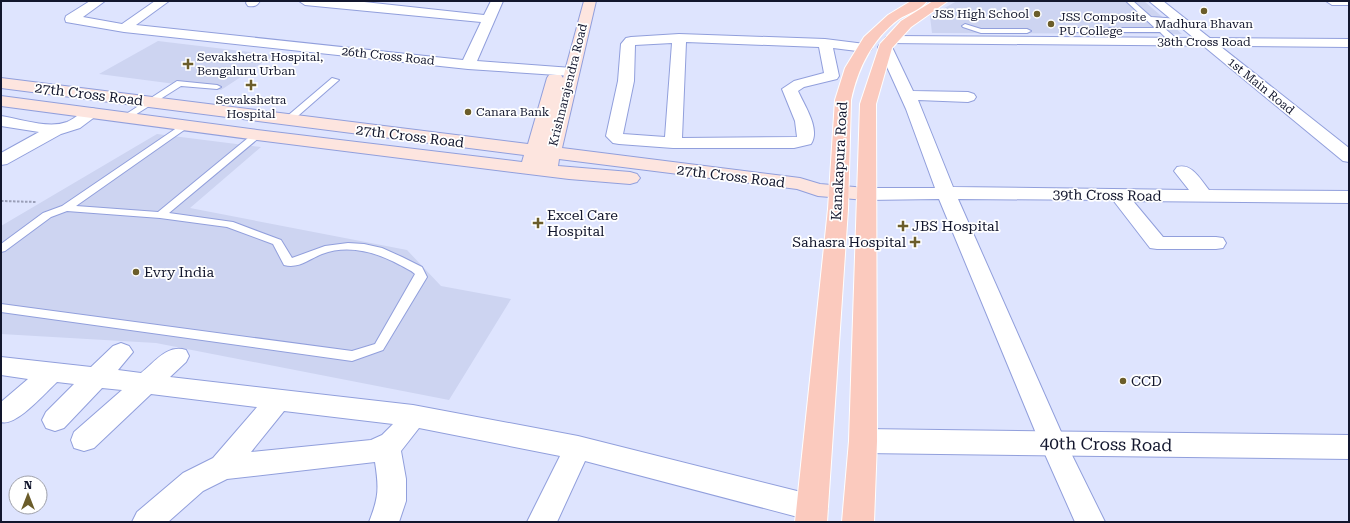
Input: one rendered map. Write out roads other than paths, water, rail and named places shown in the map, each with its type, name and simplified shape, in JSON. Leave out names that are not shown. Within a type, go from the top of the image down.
[{"type":"main road","name":"Krishnarajendra Road","points":[[541,160],[564,71],[577,1]]},
{"type":"main road","name":"Krishnarajendra Road","points":[[564,71],[590,1]]},
{"type":"main road","name":"Kanakapura Road","points":[[812,515],[829,191],[845,83],[848,74],[874,33],[883,24],[909,6],[921,1]]},
{"type":"main road","name":"Kanakapura Road","points":[[858,521],[863,441],[868,104],[888,43],[906,24],[942,1]]},
{"type":"main road","name":"27th Cross Road","points":[[1,83],[288,120],[541,160],[800,194],[829,191],[866,194]]},
{"type":"main road","name":"27th Cross Road","points":[[1,101],[257,135],[541,160]]},
{"type":"street","name":"26th Cross Road","points":[[99,1],[71,19],[124,28],[468,65],[564,71]]},
{"type":"street","points":[[124,28],[163,1]]},
{"type":"street","points":[[305,1],[348,2],[489,19]]},
{"type":"street","points":[[421,12],[429,1]]},
{"type":"street","points":[[468,65],[497,1]]},
{"type":"street","name":"1st Main Road","points":[[1155,1],[1349,157]]},
{"type":"street","points":[[1332,1],[1349,1]]},
{"type":"street","name":"38th Cross Road","points":[[888,43],[1011,36],[1075,41],[1349,43]]},
{"type":"street","points":[[825,43],[832,76],[799,84],[790,89],[794,102],[801,116],[806,134],[805,140],[794,143],[673,143],[619,139],[614,136],[626,81],[628,44],[636,40],[679,38],[825,43],[864,48]]},
{"type":"street","points":[[673,143],[679,38]]},
{"type":"street","points":[[888,43],[946,193],[1053,443],[1090,522]]},
{"type":"street","points":[[907,95],[968,97]]},
{"type":"street","points":[[1,160],[55,130],[74,125],[85,113]]},
{"type":"street","points":[[1,121],[55,130]]},
{"type":"street","points":[[1182,171],[1204,196]]},
{"type":"street","name":"39th Cross Road","points":[[866,194],[946,193],[1349,197]]},
{"type":"street","points":[[1119,195],[1157,243],[1216,243]]},
{"type":"street","points":[[55,420],[121,352]]},
{"type":"street","points":[[84,440],[177,356]]},
{"type":"street","points":[[1,366],[413,416],[578,448],[812,515]]},
{"type":"street","points":[[6,413],[51,373]]},
{"type":"street","points":[[223,467],[278,400]]},
{"type":"street","points":[[147,522],[193,482],[223,467],[371,452],[387,448],[395,441],[413,416]]},
{"type":"street","name":"40th Cross Road","points":[[863,441],[1349,447]]},
{"type":"street","points":[[384,522],[392,501],[392,479],[387,448]]},
{"type":"street","points":[[542,522],[578,448]]},
{"type":"lane","points":[[1129,1],[1174,41]]},
{"type":"lane","points":[[1149,19],[1178,20]]},
{"type":"lane","points":[[965,26],[981,31],[1011,36],[1028,31]]},
{"type":"lane","points":[[1075,41],[1065,30],[1161,30]]},
{"type":"lane","points":[[288,120],[336,80]]},
{"type":"lane","points":[[124,118],[148,102],[180,84],[217,87]]},
{"type":"lane","points":[[1,249],[47,215],[66,208],[184,126]]},
{"type":"lane","points":[[160,215],[257,135]]},
{"type":"lane","points":[[1,308],[352,356],[379,347],[421,277],[418,270],[377,250],[357,247],[336,248],[319,251],[299,263],[288,262],[284,252],[277,242],[229,224],[160,215],[66,208]]},
{"type":"place","name":"Madhura Bhavan","points":[[1204,11]]},
{"type":"place","name":"JSS High School","points":[[1037,14]]},
{"type":"place","name":"JSS Composite PU College","points":[[1051,24]]},
{"type":"place","name":"Sevakshetra Hospital, Bengaluru Urban","points":[[188,64]]},
{"type":"place","name":"Sevakshetra Hospital","points":[[251,85]]},
{"type":"place","name":"Canara Bank","points":[[468,112]]},
{"type":"place","name":"Excel Care Hospital","points":[[538,223]]},
{"type":"place","name":"JBS Hospital","points":[[903,226]]},
{"type":"place","name":"Sahasra Hospital","points":[[915,242]]},
{"type":"place","name":"Evry India","points":[[136,272]]},
{"type":"place","name":"CCD","points":[[1123,381]]}]
